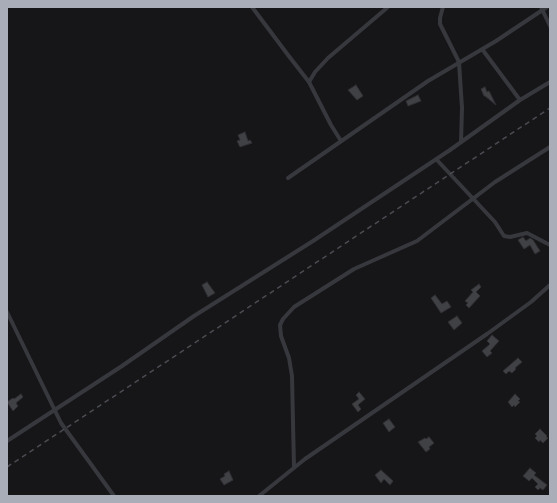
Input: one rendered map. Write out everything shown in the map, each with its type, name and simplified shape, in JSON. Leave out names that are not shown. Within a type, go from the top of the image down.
[{"type":"street","points":[[252,7],[309,82],[341,141]]},
{"type":"street","points":[[309,82],[314,72],[328,58],[388,7]]},
{"type":"street","points":[[443,7],[440,24],[459,62],[462,108],[461,142]]},
{"type":"street","points":[[288,178],[390,106],[482,49],[542,8],[547,7]]},
{"type":"street","points":[[542,8],[550,26]]},
{"type":"street","points":[[482,49],[520,100]]},
{"type":"street","points":[[7,441],[55,411],[194,316],[267,271],[436,159],[520,100],[550,82]]},
{"type":"street","points":[[294,468],[292,376],[289,358],[280,336],[281,322],[294,307],[308,297],[354,269],[411,244],[431,231],[473,198],[550,147]]},
{"type":"street","points":[[436,159],[496,222],[504,236],[510,237],[527,233],[550,245]]},
{"type":"street","points":[[259,496],[294,468],[531,302],[550,285]]},
{"type":"street","points":[[7,312],[61,423],[114,496]]},
{"type":"building","points":[[356,85],[363,96],[357,100],[348,90]]},
{"type":"building","points":[[485,87],[487,92],[489,91],[496,105],[484,96],[481,89]]},
{"type":"building","points":[[418,95],[421,101],[408,106],[406,101]]},
{"type":"building","points":[[245,132],[248,141],[250,140],[252,143],[240,147],[237,141],[240,140],[238,135]]},
{"type":"building","points":[[523,237],[526,241],[530,238],[533,240],[540,251],[535,254],[530,245],[524,249],[518,240]]},
{"type":"building","points":[[207,282],[215,293],[208,297],[202,285]]},
{"type":"building","points":[[479,284],[481,287],[476,292],[480,296],[469,308],[466,305],[468,303],[465,301],[473,292],[471,290]]},
{"type":"building","points":[[435,295],[442,304],[447,301],[451,307],[441,313],[431,298]]},
{"type":"building","points":[[457,316],[462,323],[454,330],[448,322]]},
{"type":"building","points":[[492,335],[499,341],[490,351],[492,353],[487,357],[482,351],[490,344],[487,341]]},
{"type":"building","points":[[518,358],[522,362],[512,373],[509,371],[506,374],[503,371]]},
{"type":"building","points":[[359,392],[365,399],[358,405],[361,409],[358,412],[352,404],[359,399],[356,395]]},
{"type":"building","points":[[21,394],[23,397],[16,403],[18,406],[13,411],[7,402]]},
{"type":"building","points":[[515,394],[520,399],[518,401],[520,402],[515,407],[514,405],[512,407],[508,402]]},
{"type":"building","points":[[389,419],[395,427],[389,432],[383,423]]},
{"type":"building","points":[[540,429],[548,438],[543,443],[540,440],[539,442],[535,438],[537,436],[535,434]]},
{"type":"building","points":[[429,437],[434,443],[426,452],[418,442]]},
{"type":"building","points":[[530,468],[536,473],[534,475],[547,485],[543,490],[540,488],[538,490],[535,487],[538,484],[532,478],[529,481],[523,476]]},
{"type":"building","points":[[381,470],[393,481],[390,485],[384,479],[381,483],[375,475]]},
{"type":"building","points":[[229,471],[233,480],[224,485],[220,479]]},
{"type":"railway","points":[[7,467],[550,108]]}]
